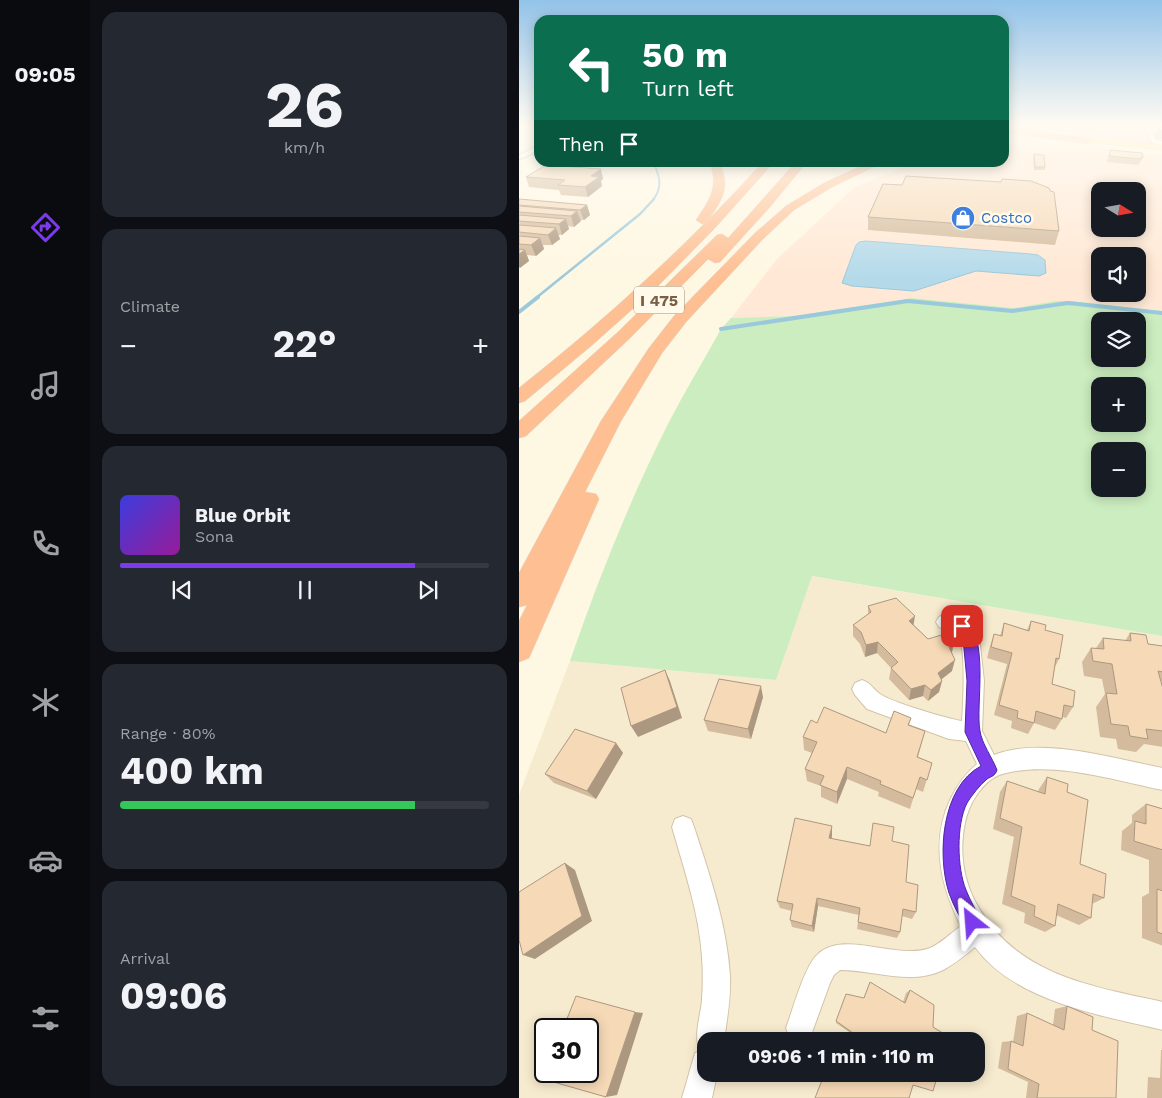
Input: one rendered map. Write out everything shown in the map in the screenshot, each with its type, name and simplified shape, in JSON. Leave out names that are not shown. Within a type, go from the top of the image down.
[{"type":"highway","points":[[601,330],[712,206],[720,190],[719,175]]},
{"type":"highway","name":"I 475","points":[[519,397],[601,330],[699,238],[757,175]]},
{"type":"highway","name":"I 475","points":[[519,432],[672,288],[782,175]]},
{"type":"highway","points":[[519,576],[604,415],[643,352],[697,279],[790,175]]},
{"type":"highway","points":[[519,597],[611,421],[655,352],[680,319],[774,221],[828,185],[850,175]]},
{"type":"highway","points":[[519,650],[578,518],[608,458],[648,389],[705,310],[797,205]]},
{"type":"street","points":[[945,622],[962,626],[969,636],[974,681],[972,732],[990,770]]},
{"type":"street","points":[[861,689],[874,702],[949,729],[972,732]]},
{"type":"street","points":[[1162,779],[1050,760],[1003,762],[982,774],[971,785],[962,798],[955,814],[951,832],[952,865],[958,892],[967,913],[987,943],[1004,958],[1042,982],[1096,999],[1162,1016]]},
{"type":"street","points":[[683,827],[706,903],[712,935],[716,1000],[711,1032]]},
{"type":"street","points":[[800,1028],[819,976],[825,966],[834,959],[842,957],[897,963],[920,963],[935,960],[978,930]]},
{"type":"street","points":[[697,1098],[701,1082]]},
{"type":"shaded area","points":[[884,175],[1162,175],[1162,311],[1073,301],[1055,301],[1014,308],[912,298],[793,316],[731,318],[777,259],[855,187]]},
{"type":"shaded area","points":[[811,576],[1162,636],[1162,1098],[519,1098],[519,795],[570,661],[776,680]]},
{"type":"green space","points":[[912,298],[1014,308],[1055,301],[1073,301],[1162,311],[1162,636],[812,576],[776,680],[570,661],[603,570],[641,480],[675,410],[721,329],[731,318],[793,316]]},
{"type":"water","points":[[866,241],[1038,255],[1045,260],[1046,273],[1039,276],[976,271],[914,291],[852,286],[842,283],[856,245],[859,242]]},
{"type":"building","points":[[529,175],[592,175],[599,177],[585,187],[558,185],[565,180],[526,177]]},
{"type":"building","name":"Costco","points":[[906,176],[1001,182],[1002,179],[1031,181],[1054,192],[1059,231],[868,217],[883,184],[902,185]]},
{"type":"building","points":[[519,199],[587,205],[580,210],[519,205]]},
{"type":"building","points":[[519,206],[577,211],[571,216],[519,212]]},
{"type":"building","points":[[519,215],[566,219],[559,224],[519,221]]},
{"type":"building","points":[[519,225],[556,228],[548,235],[519,232]]},
{"type":"building","points":[[519,236],[540,238],[531,245],[519,244]]},
{"type":"building","points":[[896,598],[915,616],[909,621],[928,639],[945,634],[954,643],[949,647],[955,660],[938,673],[942,681],[931,690],[925,685],[911,689],[891,668],[898,662],[878,642],[866,645],[861,632],[853,625],[871,612],[868,606]]},
{"type":"building","points":[[1031,621],[1046,625],[1045,630],[1063,635],[1059,659],[1056,658],[1052,684],[1075,691],[1073,707],[1064,705],[1062,719],[1036,711],[1034,723],[1017,718],[1018,711],[999,705],[1012,653],[991,647],[994,634],[1002,636],[1004,623],[1029,631]]},
{"type":"building","points":[[1130,633],[1146,635],[1148,644],[1163,646],[1163,672],[1158,671],[1163,689],[1163,731],[1146,729],[1148,739],[1130,736],[1128,726],[1111,724],[1106,693],[1117,694],[1112,664],[1093,661],[1091,648],[1104,649],[1103,638],[1131,641]]},
{"type":"building","points":[[665,670],[677,707],[631,726],[621,688]]},
{"type":"building","points":[[719,679],[761,686],[748,729],[704,720]]},
{"type":"building","points":[[824,707],[886,733],[894,711],[911,718],[908,725],[925,731],[917,757],[932,763],[927,780],[920,777],[913,798],[880,784],[881,781],[847,767],[837,792],[820,785],[824,776],[805,769],[817,742],[803,737],[811,720],[817,723]]},
{"type":"building","points":[[575,729],[616,743],[587,791],[545,774]]},
{"type":"building","points":[[1047,777],[1068,784],[1067,792],[1088,800],[1080,864],[1106,874],[1104,898],[1093,894],[1091,918],[1058,904],[1055,926],[1034,916],[1035,906],[1011,896],[1022,827],[1000,818],[1007,781],[1045,794]]},
{"type":"building","points":[[1146,804],[1163,809],[1163,850],[1134,841],[1135,821],[1146,824]]},
{"type":"building","points":[[795,818],[832,826],[829,838],[870,846],[873,823],[894,827],[892,841],[909,845],[906,882],[918,885],[916,912],[903,909],[900,932],[858,922],[860,908],[817,898],[812,926],[790,920],[793,904],[777,901]]},
{"type":"building","points":[[565,863],[582,916],[523,955],[519,940],[519,892]]},
{"type":"building","points":[[1157,889],[1163,891],[1163,934],[1157,932]]},
{"type":"building","points":[[870,982],[905,1003],[910,990],[934,1005],[933,1027],[941,1032],[852,1032],[836,1021],[846,994],[864,998]]},
{"type":"building","points":[[576,996],[635,1012],[606,1097],[557,1083],[599,1083],[599,1018],[567,1018]]},
{"type":"building","points":[[1067,1006],[1093,1017],[1092,1030],[1118,1041],[1116,1098],[1037,1098],[1039,1084],[1008,1069],[1011,1041],[1023,1046],[1027,1013],[1064,1030]]},
{"type":"building","points":[[821,1082],[936,1082],[933,1091],[913,1085],[909,1098],[815,1098]]},
{"type":"waterway","points":[[653,200],[659,186],[658,175]]},
{"type":"waterway","points":[[536,298],[640,214],[654,199]]},
{"type":"waterway","points":[[519,312],[538,297]]},
{"type":"waterway","points":[[721,329],[908,301],[1012,311],[1068,303],[1163,313]]},
{"type":"place","name":"Costco","points":[[963,218]]},
{"type":"route","points":[[962,626],[969,636],[974,681],[972,732],[990,770],[982,774],[971,785],[962,798],[955,814],[951,832],[952,871],[958,892],[972,922]]}]
